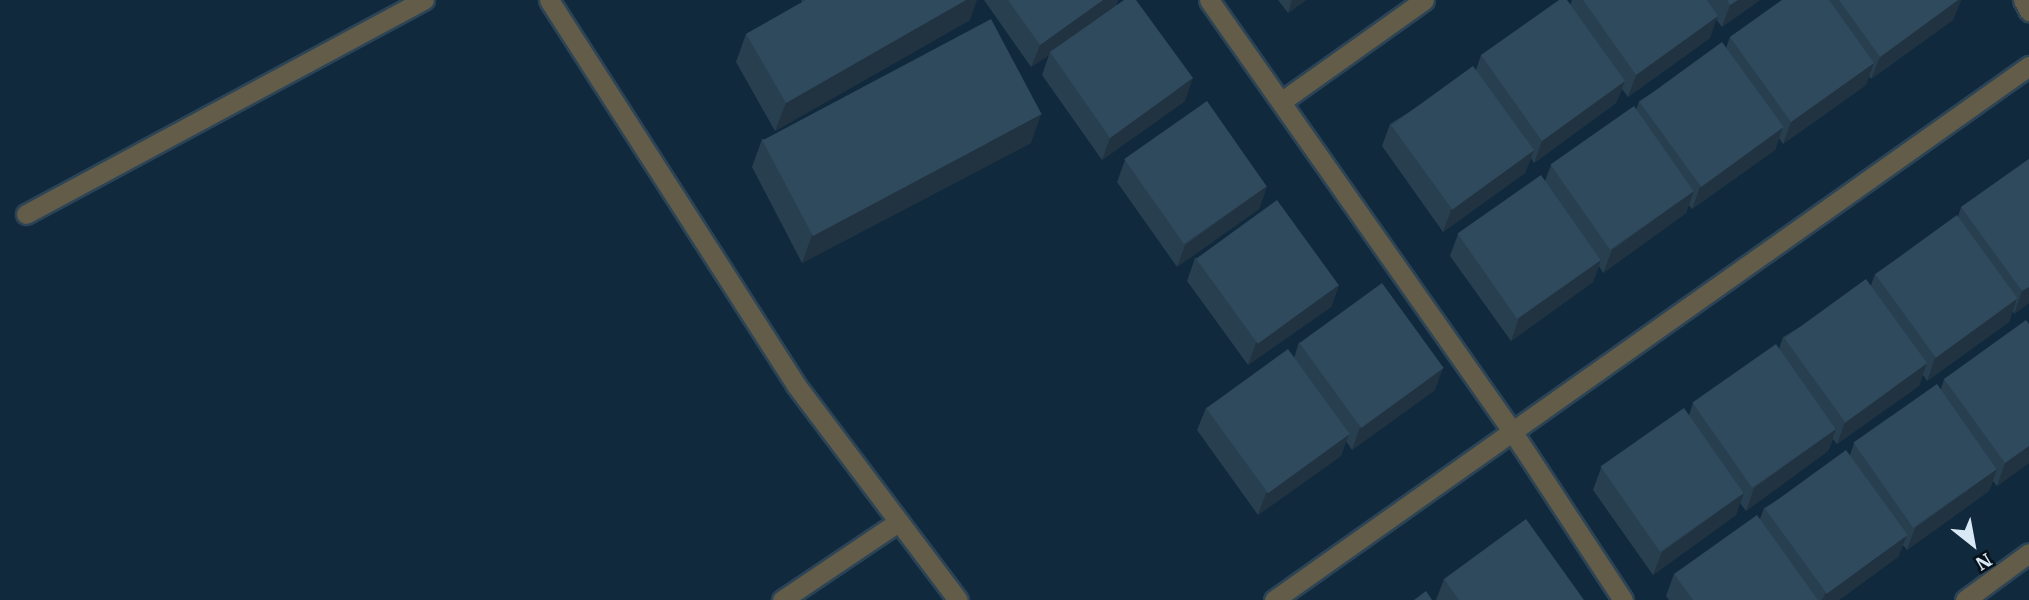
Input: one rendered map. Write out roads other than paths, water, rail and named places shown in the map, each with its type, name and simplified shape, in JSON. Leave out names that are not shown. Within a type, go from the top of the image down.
[{"type":"street","points":[[26,214],[424,0]]},
{"type":"street","points":[[1209,0],[1283,101],[1512,431],[1623,600]]},
{"type":"street","points":[[1283,101],[1424,0]]},
{"type":"street","points":[[2023,0],[2029,11]]},
{"type":"street","points":[[547,1],[796,385],[958,600]]},
{"type":"street","points":[[1273,600],[2029,66]]},
{"type":"street","points":[[782,600],[898,522]]},
{"type":"street","points":[[1965,600],[2029,553]]}]
